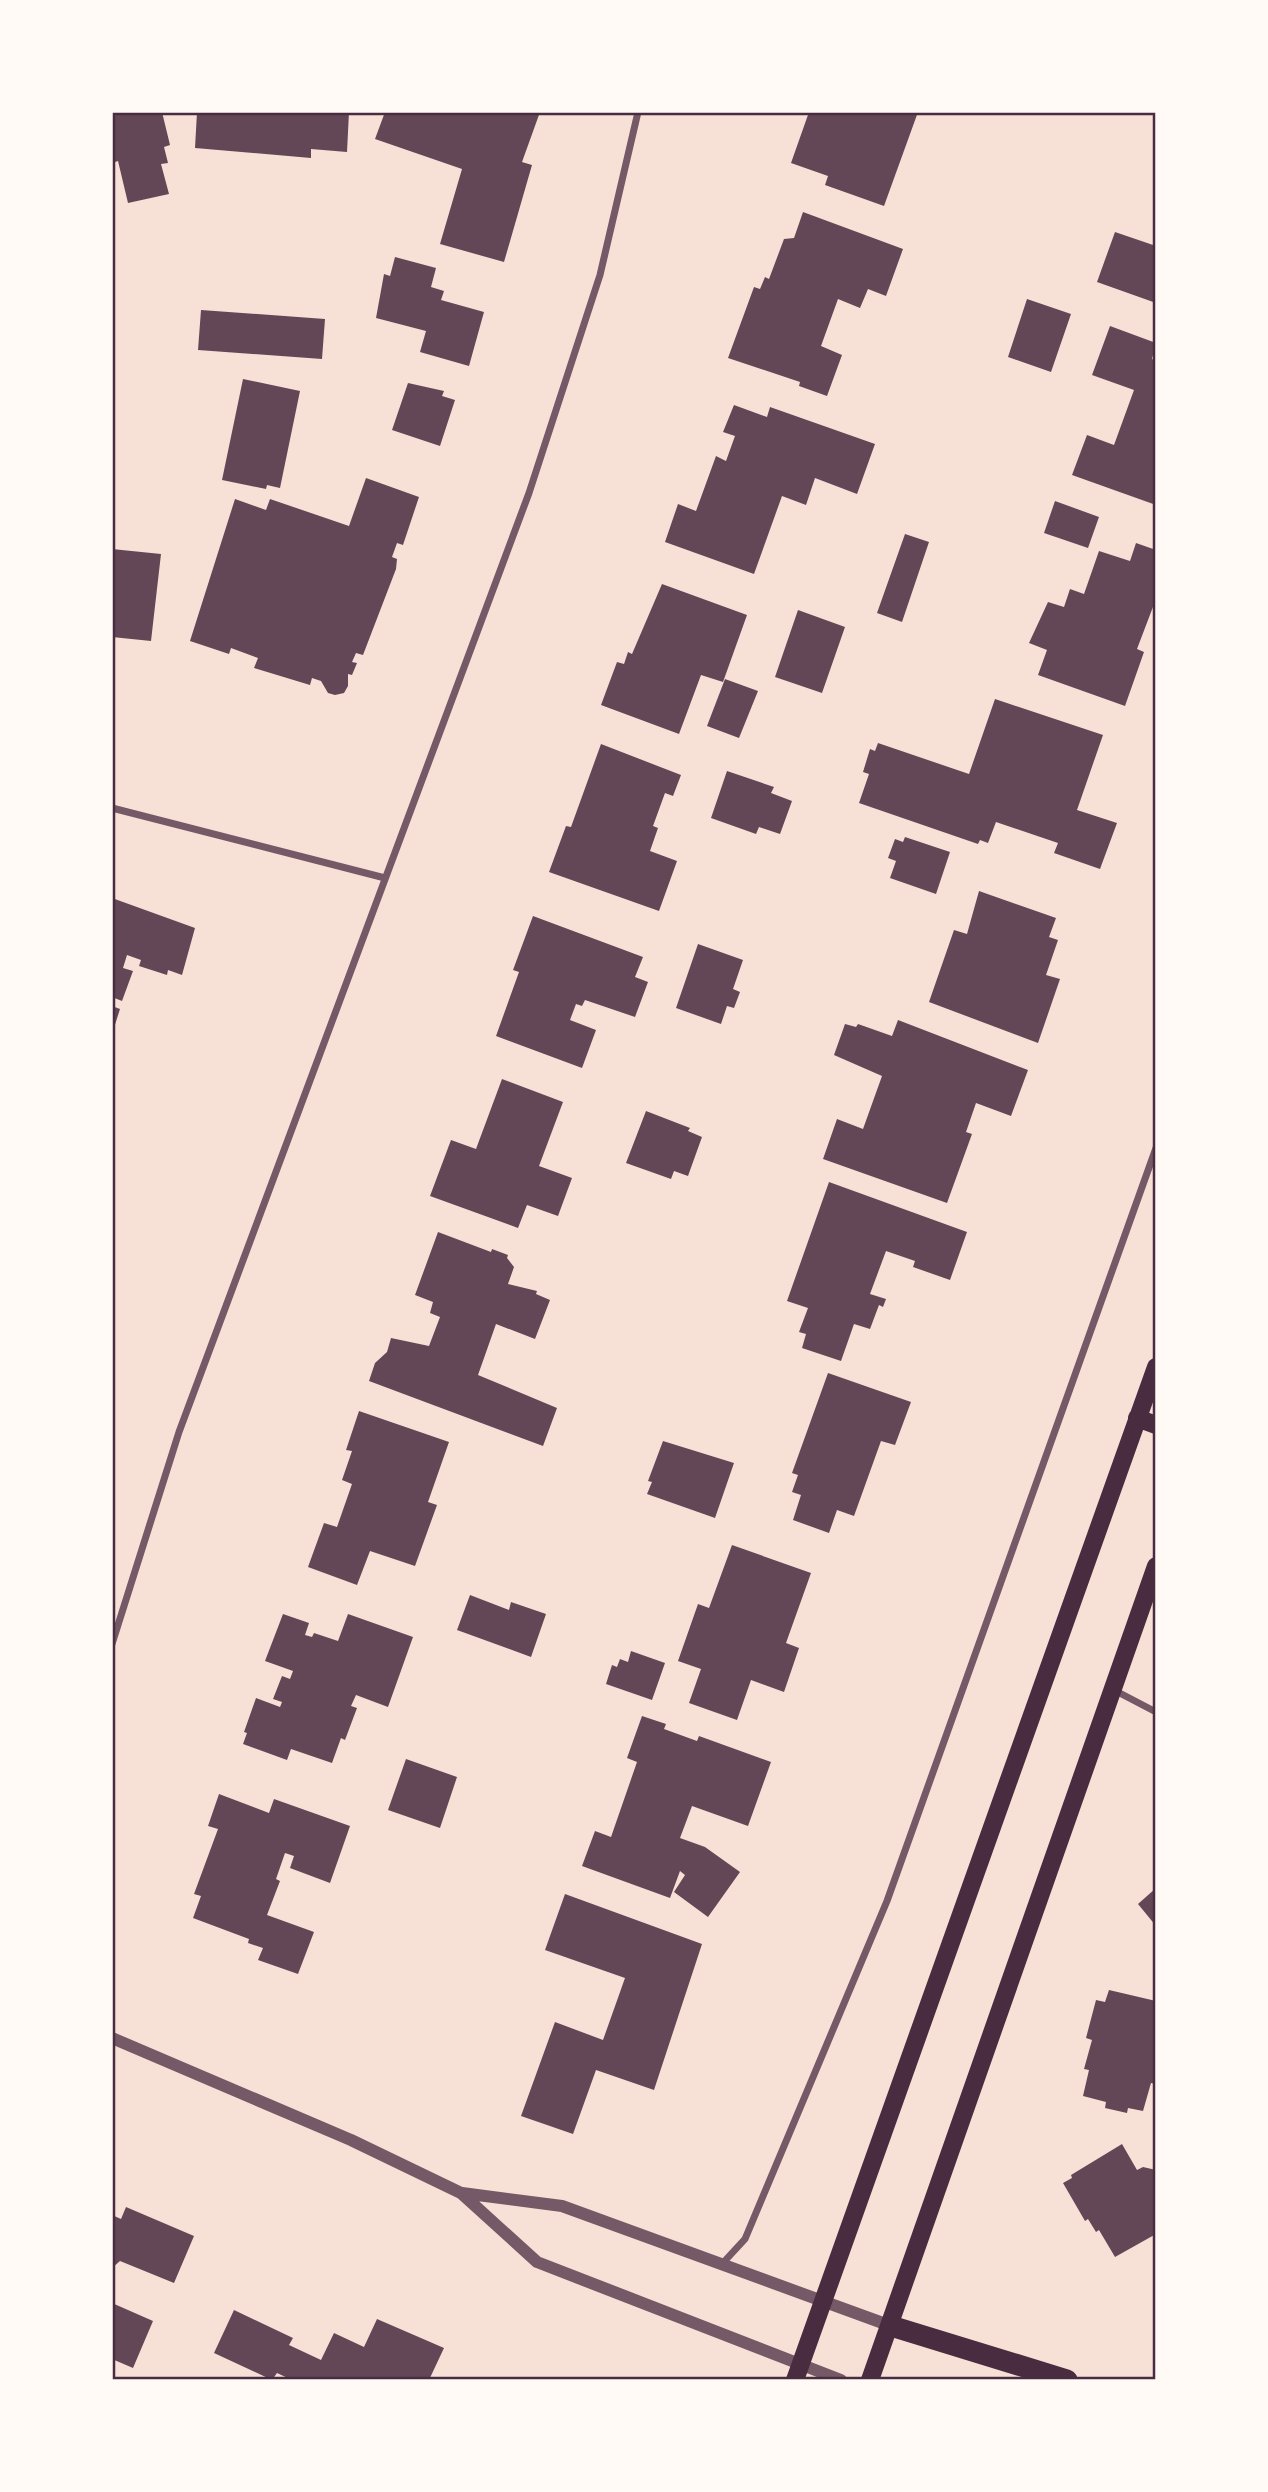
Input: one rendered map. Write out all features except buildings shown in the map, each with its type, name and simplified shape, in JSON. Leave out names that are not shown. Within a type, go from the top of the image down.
[{"type":"highway","points":[[891,2326],[1067,2380]]},
{"type":"main road","points":[[797,2372],[1156,1367]]},
{"type":"main road","points":[[1137,1418],[1156,1425]]},
{"type":"main road","points":[[870,2380],[1156,1566]]},
{"type":"street","points":[[112,1644],[179,1432],[529,493],[600,275],[638,112]]},
{"type":"street","points":[[112,808],[385,878]]},
{"type":"street","points":[[721,2265],[745,2239],[887,1901],[1156,1148]]},
{"type":"street","points":[[1112,1689],[1156,1712]]},
{"type":"street","points":[[112,2038],[351,2140],[461,2193],[537,2262],[797,2372],[841,2380]]},
{"type":"street","points":[[461,2193],[562,2206],[891,2326]]}]
